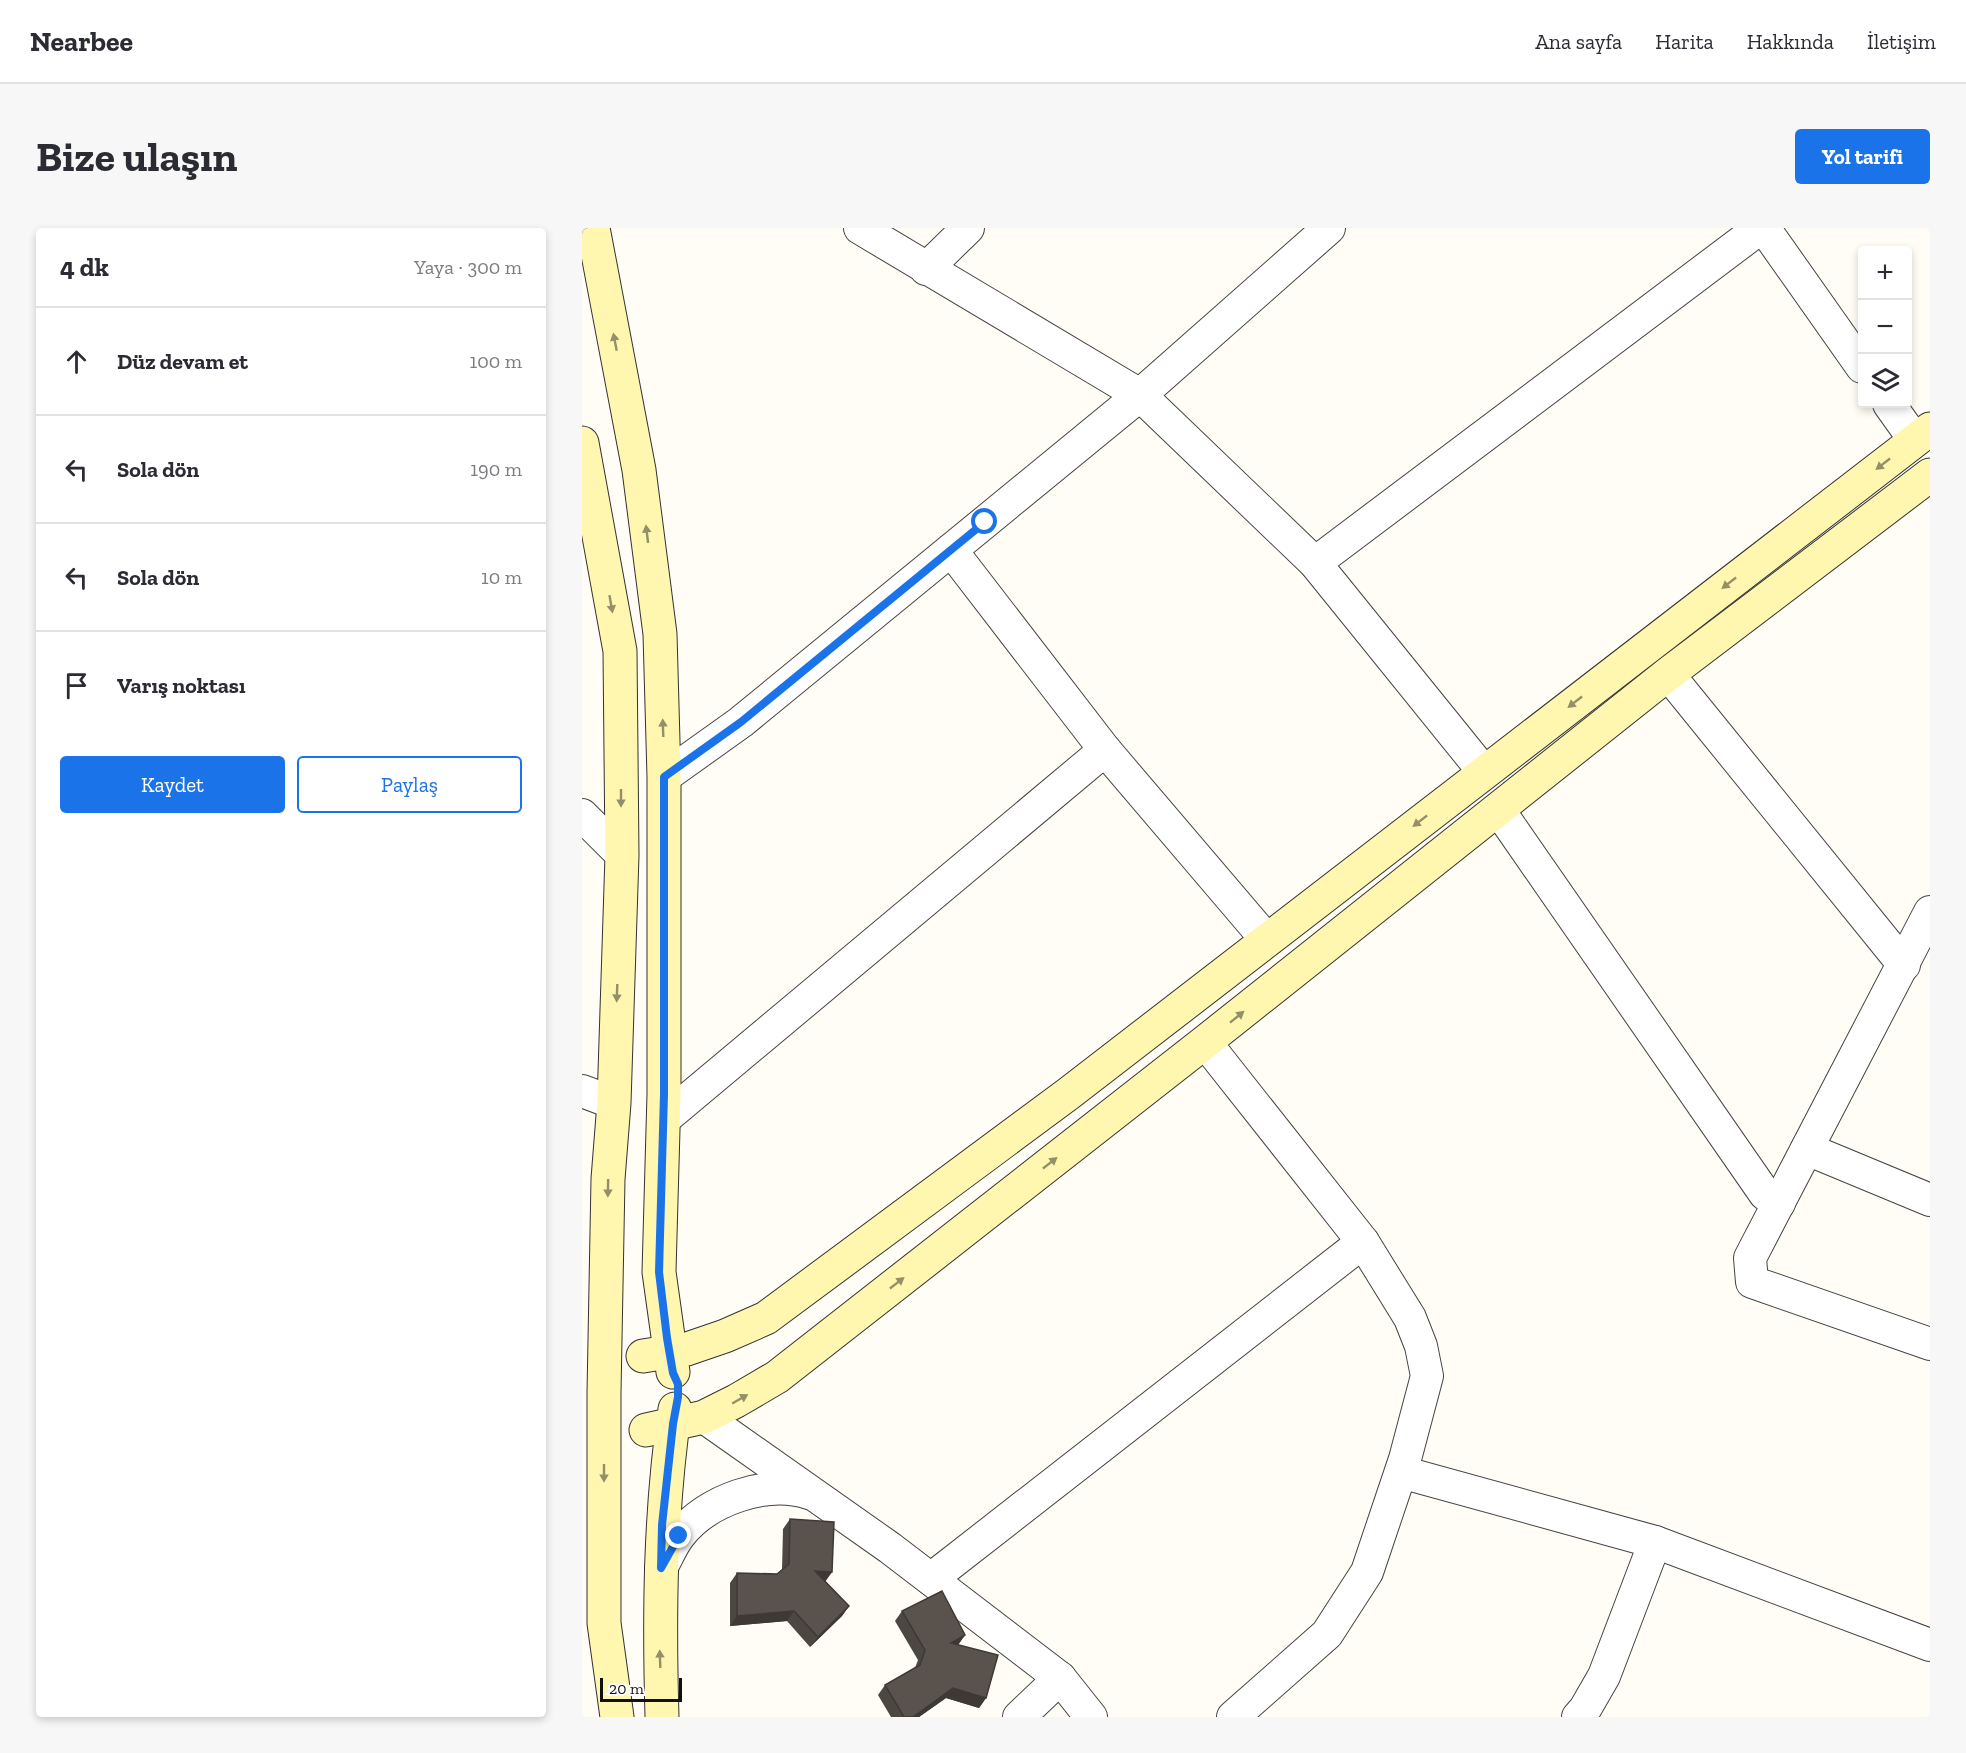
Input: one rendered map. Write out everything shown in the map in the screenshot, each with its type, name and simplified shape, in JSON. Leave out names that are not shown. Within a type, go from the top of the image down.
[{"type":"street","points":[[593,228],[639,470],[658,622],[664,777],[663,1120],[659,1272],[630,1366]]},
{"type":"street","points":[[860,228],[1140,395],[1315,563],[1484,772]]},
{"type":"street","points":[[926,269],[968,228]]},
{"type":"street","points":[[664,777],[741,722],[1140,395],[1329,228]]},
{"type":"street","points":[[1315,563],[1762,228],[1858,360]]},
{"type":"street","points":[[630,1366],[725,1336],[766,1318],[1068,1094],[1922,434],[1893,408]]},
{"type":"street","points":[[584,464],[620,651],[622,855],[614,1103],[608,1179],[630,1366],[645,1423],[662,1525],[660,1629],[662,1717]]},
{"type":"street","points":[[645,1423],[736,1401],[777,1377],[1205,1042],[1668,674],[1930,475]]},
{"type":"street","points":[[951,550],[1105,750],[1267,940]]},
{"type":"street","points":[[1668,674],[1904,965]]},
{"type":"street","points":[[663,1120],[1105,750]]},
{"type":"street","points":[[1498,809],[1765,1194],[1779,1203]]},
{"type":"street","points":[[582,815],[622,855]]},
{"type":"street","points":[[1930,912],[1750,1258],[1752,1281],[1930,1344]]},
{"type":"street","points":[[1205,1042],[1363,1242],[1410,1318],[1421,1346],[1427,1376],[1401,1472],[1367,1572],[1327,1634],[1233,1717]]},
{"type":"street","points":[[582,1091],[614,1103]]},
{"type":"street","points":[[1807,1149],[1930,1200]]},
{"type":"street","points":[[931,1579],[1363,1242]]},
{"type":"street","points":[[617,1717],[604,1623],[645,1423],[678,1391],[630,1366]]},
{"type":"street","points":[[645,1423],[815,1495],[931,1579],[1060,1678],[1091,1717]]},
{"type":"street","points":[[1401,1472],[1655,1542],[1930,1645]]},
{"type":"street","points":[[661,1568],[679,1536],[698,1517],[726,1501],[751,1492],[772,1488],[798,1489],[815,1495]]},
{"type":"street","points":[[1585,1714],[1604,1676],[1655,1542]]},
{"type":"street","points":[[1019,1717],[1060,1678]]},
{"type":"building","points":[[790,1519],[834,1522],[832,1572],[815,1571],[849,1606],[818,1637],[794,1611],[737,1616],[737,1573],[777,1574],[789,1564]]},
{"type":"building","points":[[942,1591],[965,1635],[951,1643],[998,1655],[986,1698],[953,1688],[913,1717],[904,1717],[885,1685],[920,1665],[925,1650],[902,1611]]},
{"type":"route","points":[[679,1536],[661,1568],[662,1525],[678,1397],[678,1384],[673,1373],[667,1338],[659,1272],[664,1094],[664,777],[741,722],[985,522]]}]
